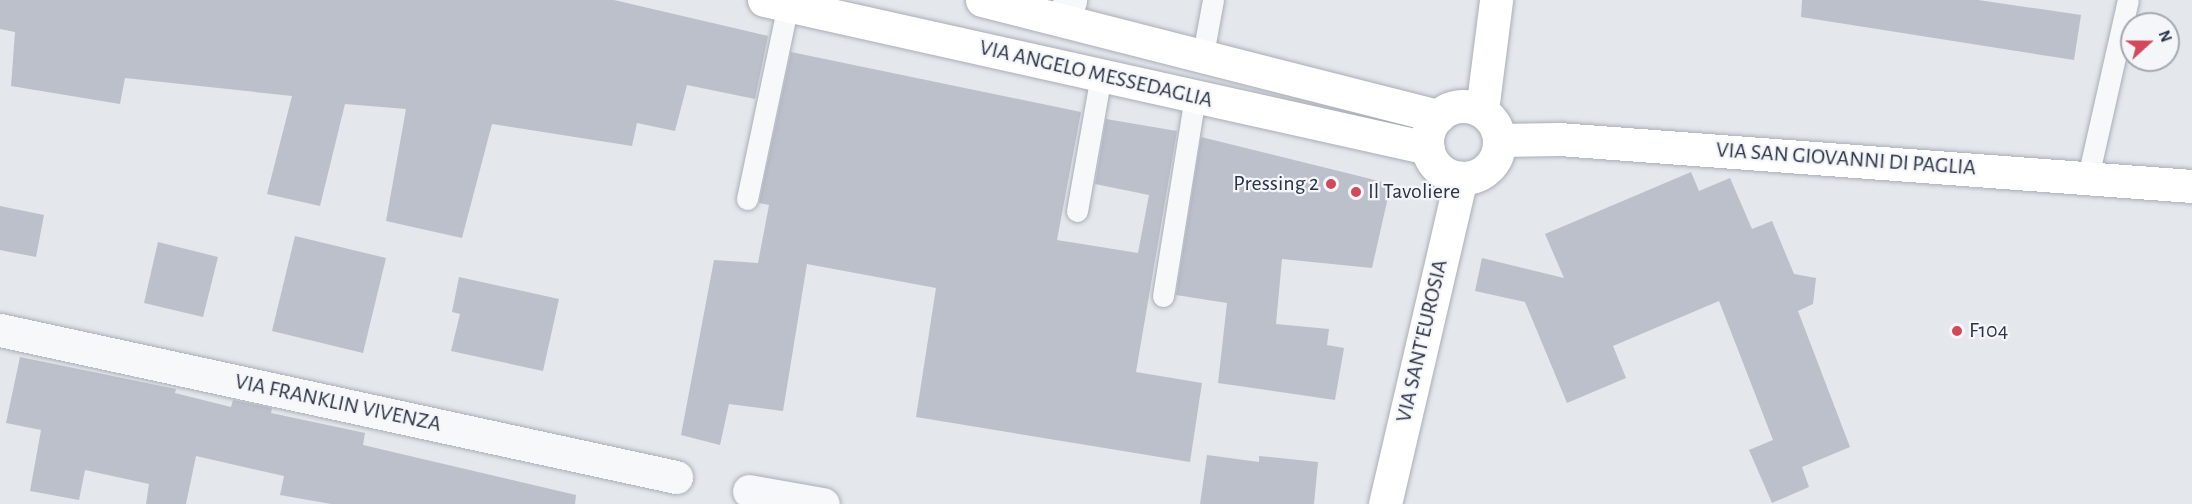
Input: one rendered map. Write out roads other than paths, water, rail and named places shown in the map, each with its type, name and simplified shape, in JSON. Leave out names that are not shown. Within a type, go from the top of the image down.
[{"type":"main road","name":"VIA ANGELO MESSEDAGLIA","points":[[982,0],[1067,10],[1203,54],[1438,116]]},
{"type":"main road","points":[[1482,110],[1496,0]]},
{"type":"main road","name":"VIA ANGELO MESSEDAGLIA","points":[[776,3],[1428,148]]},
{"type":"main road","points":[[1459,106],[1482,110],[1497,129],[1499,140],[1492,162],[1484,171],[1461,178],[1440,169],[1428,148],[1427,137],[1438,116],[1459,106]]},
{"type":"main road","name":"VIA SAN GIOVANNI DI PAGLIA","points":[[1499,140],[1571,140],[2192,186]]},
{"type":"main road","name":"VIA SANT'EUROSIA","points":[[1385,504],[1461,178]]},
{"type":"street","name":"VIA FRANKLIN VIVENZA","points":[[0,330],[675,477]]},
{"type":"street","points":[[749,490],[823,504]]},
{"type":"lane","points":[[1203,54],[1214,0]]},
{"type":"lane","points":[[2088,177],[2128,0]]},
{"type":"lane","points":[[747,199],[776,3]]},
{"type":"lane","points":[[1077,211],[1101,75]]},
{"type":"lane","points":[[1163,296],[1195,97]]},
{"type":"place","name":"Pressing 2","points":[[1331,184]]},
{"type":"place","name":"Il Tavoliere","points":[[1356,192]]},
{"type":"place","name":"F104","points":[[1957,331]]}]
